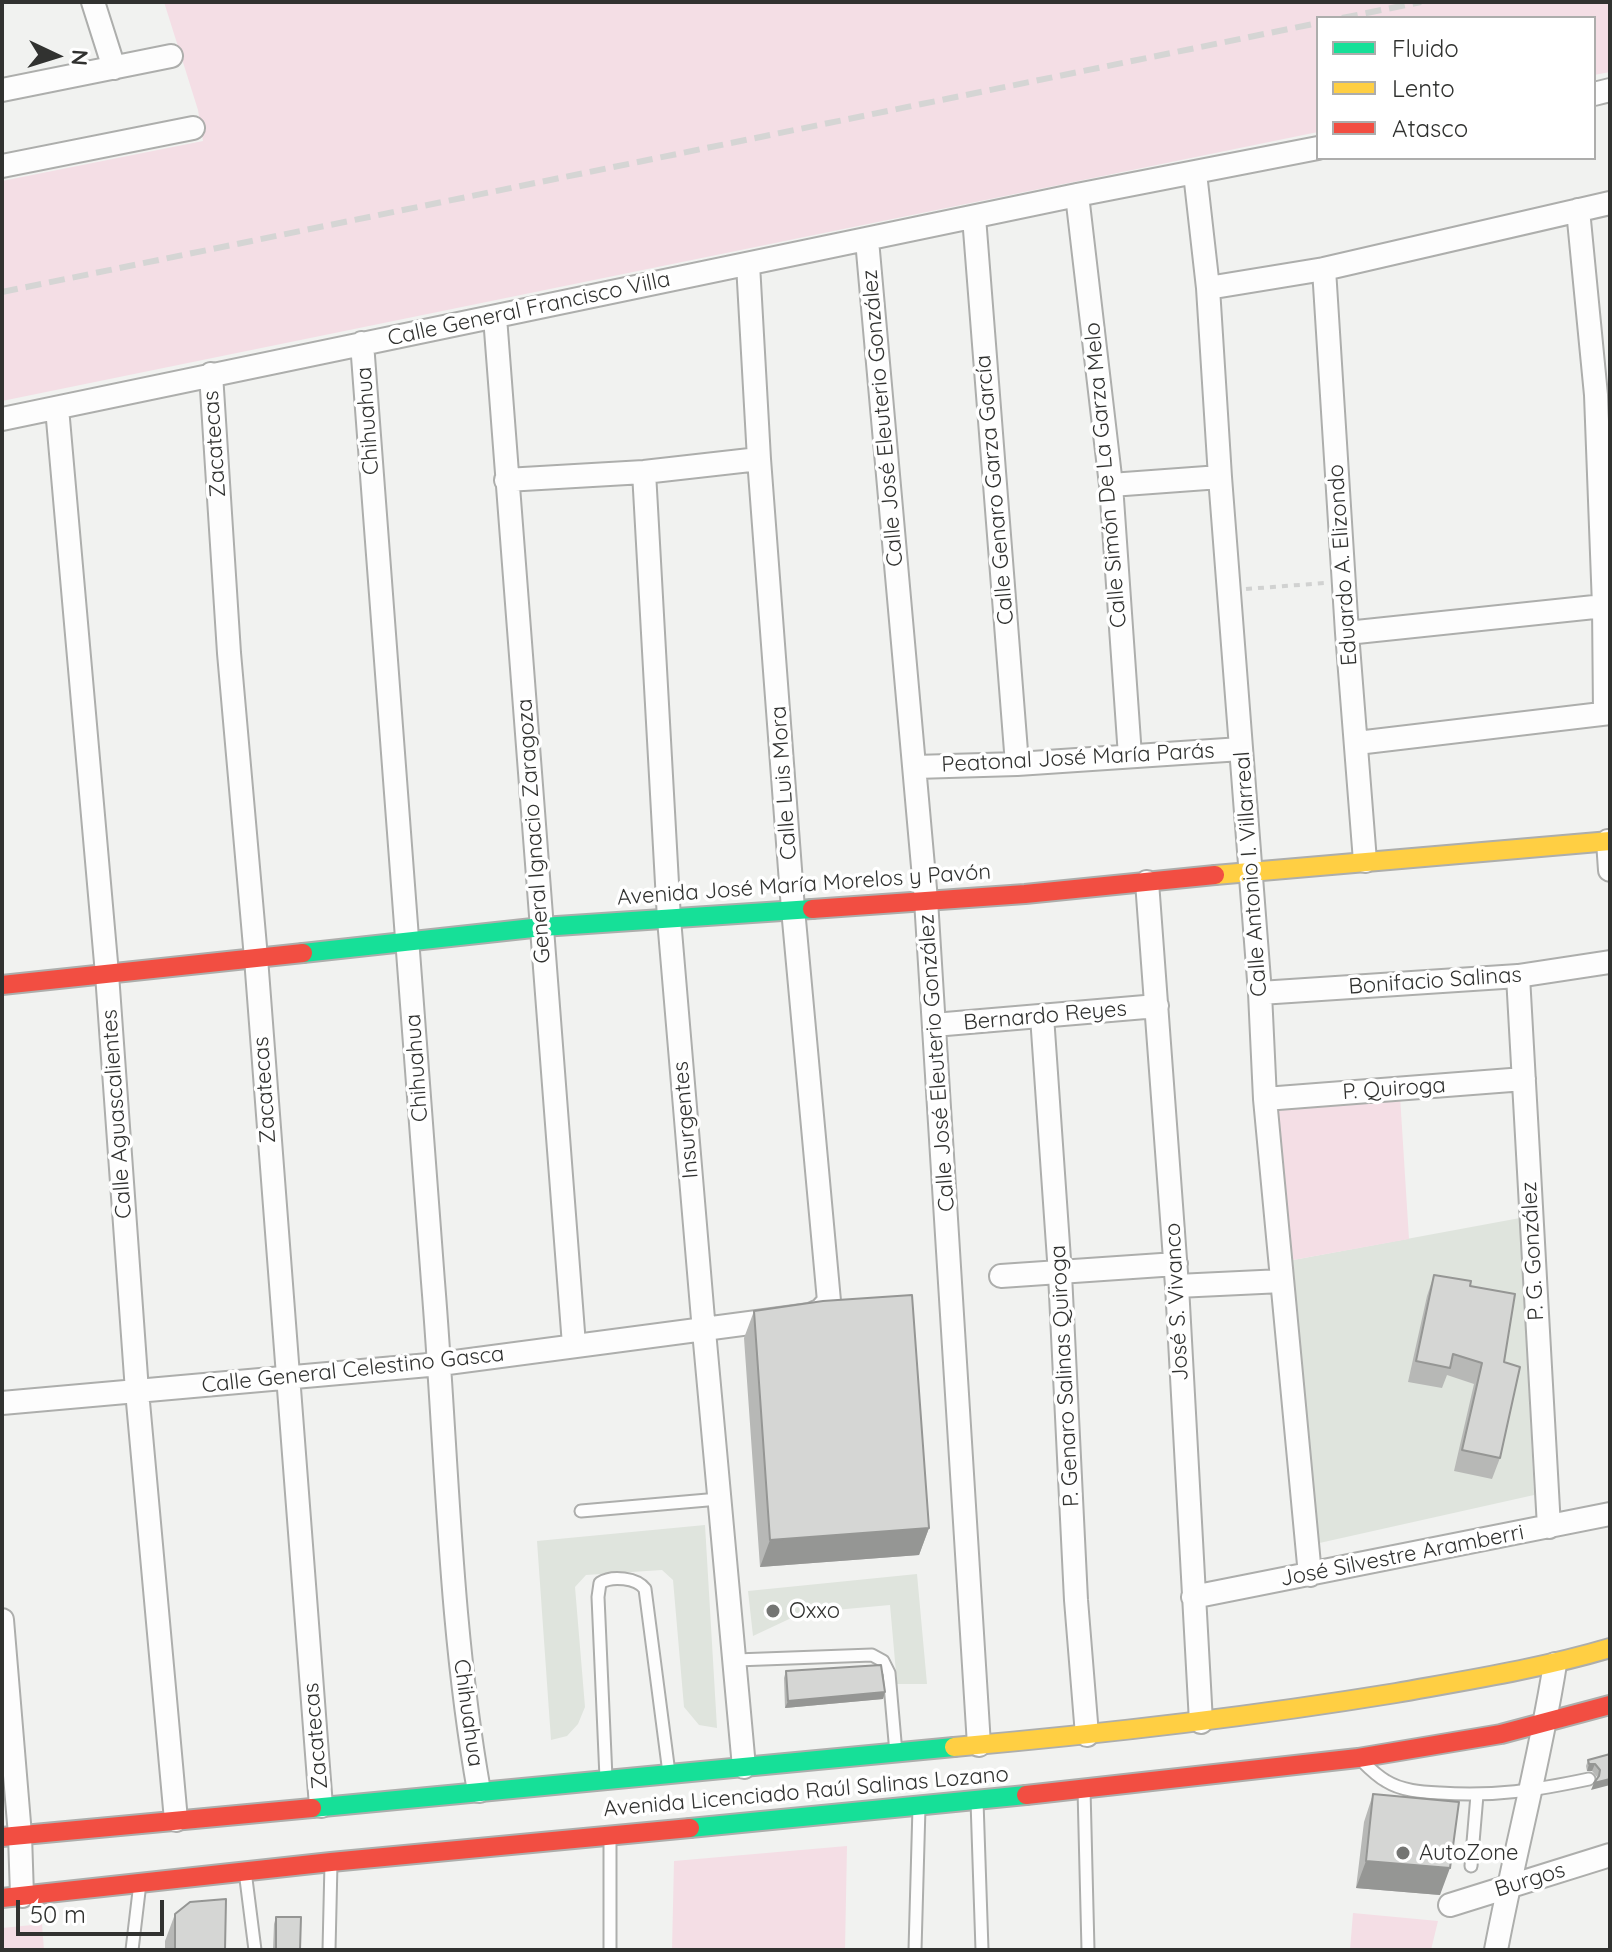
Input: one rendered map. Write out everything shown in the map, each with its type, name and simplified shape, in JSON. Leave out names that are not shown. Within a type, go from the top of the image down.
[{"type":"main road","name":"Avenida José María Morelos y Pavón","points":[[2,985],[407,944],[542,927],[1025,894],[1251,871],[1609,841]]},
{"type":"main road","name":"Avenida Licenciado Raúl Salinas Lozano","points":[[11,1836],[896,1754],[1201,1722],[1346,1701],[1555,1664],[1610,1648]]},
{"type":"main road","name":"Avenida Licenciado Raúl Salinas Lozano","points":[[12,1897],[331,1862],[919,1806],[1358,1758],[1501,1734],[1610,1705]]},
{"type":"street","points":[[93,2],[114,68]]},
{"type":"street","points":[[2,90],[171,56]]},
{"type":"street","points":[[2,166],[193,128]]},
{"type":"street","name":"Calle General Francisco Villa","points":[[2,419],[1077,195],[1316,148]]},
{"type":"street","name":"Calle Antonio I. Villarreal","points":[[1195,173],[1208,288],[1260,993],[1265,1099],[1310,1575]]},
{"type":"street","name":"Calle Simón De La Garza Melo","points":[[1077,195],[1111,485],[1130,756]]},
{"type":"street","points":[[1208,288],[1324,269],[1610,203]]},
{"type":"street","points":[[1357,743],[1607,713],[1596,395],[1578,210]]},
{"type":"street","name":"Calle Genaro Garza García","points":[[974,217],[1017,764]]},
{"type":"street","name":"Calle José Eleuterio González","points":[[867,240],[926,900],[979,1745]]},
{"type":"street","name":"Calle Luis Mora","points":[[748,264],[759,459],[793,909],[829,1301]]},
{"type":"street","name":"Eduardo A. Elizondo","points":[[1324,269],[1365,861]]},
{"type":"street","name":"General Ignacio Zaragoza","points":[[495,317],[574,1345]]},
{"type":"street","name":"Chihuahua","points":[[362,343],[440,1364],[454,1598],[479,1791]]},
{"type":"street","name":"Zacatecas","points":[[211,374],[229,653],[256,958],[321,1806]]},
{"type":"street","name":"Calle Aguascalientes","points":[[57,408],[107,974],[137,1391],[176,1820]]},
{"type":"street","points":[[506,480],[644,472],[759,459]]},
{"type":"street","name":"Insurgentes","points":[[644,472],[669,919],[744,1767]]},
{"type":"street","points":[[1111,485],[1220,477]]},
{"type":"street","points":[[1347,633],[1604,606]]},
{"type":"street","name":"Peatonal José María Parás","points":[[915,767],[1017,764],[1241,749]]},
{"type":"street","points":[[1609,841],[1610,870]]},
{"type":"street","name":"José S. Vivanco","points":[[1147,882],[1176,1275],[1201,1722]]},
{"type":"street","name":"Bonifacio Salinas","points":[[1260,993],[1518,976],[1610,962]]},
{"type":"street","name":"P. G. González","points":[[1518,976],[1549,1527]]},
{"type":"street","name":"Bernardo Reyes","points":[[934,1025],[1157,1006]]},
{"type":"street","name":"P. Genaro Salinas Quiroga","points":[[1042,1016],[1060,1274],[1076,1600],[1087,1735]]},
{"type":"street","name":"P. Quiroga","points":[[1265,1099],[1524,1079]]},
{"type":"street","points":[[1001,1276],[1176,1275],[1282,1281]]},
{"type":"street","name":"Calle General Celestino Gasca","points":[[2,1403],[440,1364],[810,1315],[821,1310],[829,1301]]},
{"type":"street","name":"José Silvestre Aramberri","points":[[1193,1597],[1610,1514]]},
{"type":"street","points":[[2,1620],[12,1897]]},
{"type":"street","points":[[1496,1950],[1546,1722],[1555,1664]]},
{"type":"street","name":"Burgos","points":[[1450,1905],[1610,1855]]},
{"type":"lane","points":[[581,1511],[719,1499]]},
{"type":"lane","points":[[607,1780],[598,1597],[600,1583],[607,1579],[633,1580],[645,1589],[669,1774]]},
{"type":"lane","points":[[736,1660],[856,1654],[872,1655],[883,1661],[889,1673],[896,1754]]},
{"type":"lane","points":[[1358,1758],[1385,1781],[1410,1790],[1477,1795],[1529,1792],[1589,1779]]},
{"type":"lane","points":[[1084,1788],[1088,1950]]},
{"type":"lane","points":[[1471,1866],[1477,1795]]},
{"type":"lane","points":[[977,1800],[982,1950]]},
{"type":"lane","points":[[915,1950],[919,1806]]},
{"type":"lane","points":[[610,1835],[610,1950]]},
{"type":"lane","points":[[329,1950],[331,1862]]},
{"type":"lane","points":[[245,1871],[255,1950]]},
{"type":"lane","points":[[132,1950],[140,1883]]},
{"type":"path","points":[[1229,591],[1344,581]]},
{"type":"shaded area","points":[[164,2],[1610,2],[1610,72],[1596,75],[1596,16],[1316,16],[1316,132],[2,401],[2,181],[203,141],[198,110]]},
{"type":"shaded area","points":[[1400,1096],[1409,1239],[1293,1260],[1275,1111]]},
{"type":"shaded area","points":[[1520,1218],[1534,1495],[1315,1544],[1293,1260]]},
{"type":"shaded area","points":[[705,1525],[717,1728],[699,1725],[684,1707],[673,1580],[662,1570],[586,1575],[575,1587],[585,1707],[578,1724],[567,1736],[551,1740],[537,1541]]},
{"type":"shaded area","points":[[917,1574],[927,1684],[897,1684],[890,1605],[802,1613],[753,1636],[748,1591]]},
{"type":"shaded area","points":[[847,1846],[845,1950],[672,1950],[674,1861]]},
{"type":"shaded area","points":[[1353,1913],[1438,1921],[1431,1950],[1350,1950]]},
{"type":"shaded area","points":[[42,1924],[44,1950],[2,1950],[2,1928]]},
{"type":"building","points":[[1434,1275],[1471,1281],[1470,1286],[1515,1294],[1504,1362],[1520,1367],[1500,1458],[1462,1450],[1482,1363],[1453,1354],[1450,1368],[1416,1361]]},
{"type":"building","points":[[912,1295],[929,1528],[770,1540],[754,1311],[823,1301]]},
{"type":"building","name":"Oxxo","points":[[881,1665],[885,1692],[788,1701],[786,1671]]},
{"type":"building","points":[[1610,1754],[1610,1779],[1594,1783],[1600,1770],[1595,1764],[1589,1764],[1588,1760]]},
{"type":"building","points":[[1373,1794],[1459,1802],[1450,1868],[1366,1861]]},
{"type":"building","points":[[226,1899],[225,1950],[175,1950],[175,1914],[190,1902]]},
{"type":"building","points":[[276,1917],[301,1917],[300,1950],[276,1950]]},
{"type":"railway","points":[[1352,16],[1421,2]]},
{"type":"railway","points":[[2,292],[1316,23]]},
{"type":"traffic: fast","points":[[303,953],[542,927],[812,909]]},
{"type":"traffic: fast","points":[[312,1808],[954,1747]]},
{"type":"traffic: fast","points":[[690,1828],[1026,1795]]},
{"type":"traffic: slow","points":[[1215,875],[1610,841]]},
{"type":"traffic: slow","points":[[954,1747],[1175,1724],[1341,1702],[1503,1674],[1610,1648]]},
{"type":"traffic: jam","points":[[812,909],[1025,894],[1215,875]]},
{"type":"traffic: jam","points":[[2,985],[303,953]]},
{"type":"traffic: jam","points":[[1026,1795],[1358,1758],[1501,1734],[1610,1705]]},
{"type":"traffic: jam","points":[[2,1837],[312,1808]]},
{"type":"traffic: jam","points":[[2,1898],[331,1862],[690,1828]]},
{"type":"place","name":"Oxxo","points":[[773,1611]]},
{"type":"place","name":"AutoZone","points":[[1403,1853]]}]
